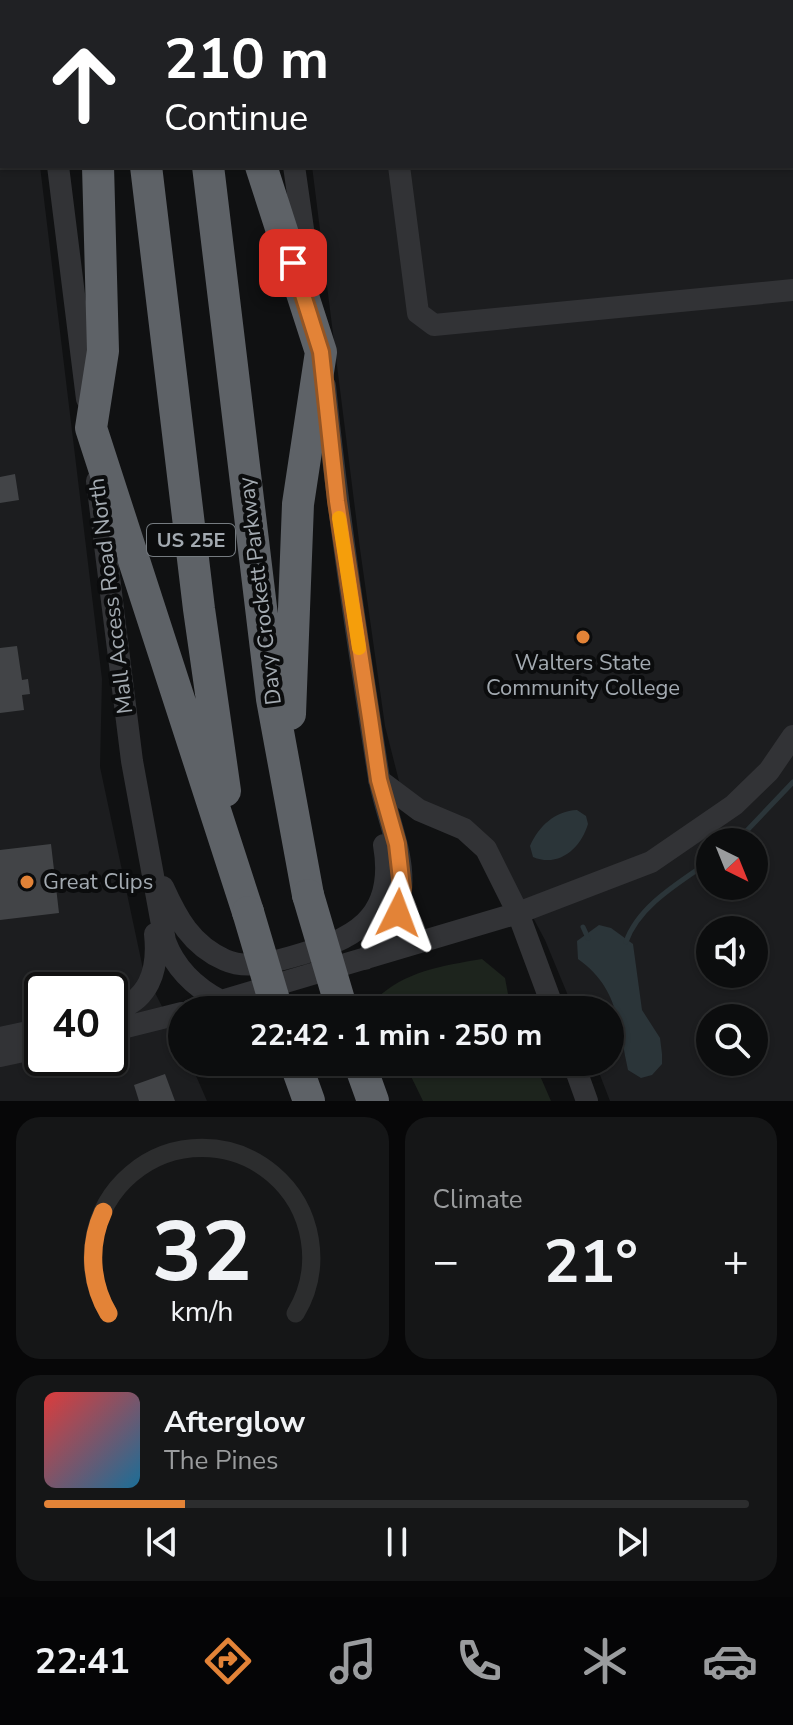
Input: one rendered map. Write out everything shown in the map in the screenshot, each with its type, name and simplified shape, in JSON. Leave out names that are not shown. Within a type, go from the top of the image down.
[{"type":"highway","points":[[98,168],[103,351],[91,428],[248,912]]},
{"type":"highway","name":"US 25E","points":[[146,168],[221,769],[248,912],[273,996]]},
{"type":"highway","name":"Davy Crockett Parkway","points":[[208,168],[259,596],[287,793],[308,895],[338,996]]},
{"type":"highway","points":[[262,168],[321,352],[298,504],[287,793]]},
{"type":"highway","points":[[300,1076],[309,1101]]},
{"type":"highway","points":[[364,1076],[373,1101]]},
{"type":"street","name":"Mall Access Road North","points":[[58,168],[116,647],[147,853],[169,952],[196,984],[214,996]]},
{"type":"street","points":[[147,853],[188,934],[226,961],[256,965],[339,943],[373,914],[384,882],[379,780],[337,501],[321,352],[294,168]]},
{"type":"street","points":[[399,168],[418,313],[434,325],[793,290]]},
{"type":"street","points":[[238,996],[518,913],[651,862],[685,841],[752,788],[769,771],[793,736]]},
{"type":"street","points":[[379,780],[419,810],[464,829],[478,840],[496,863],[549,996]]},
{"type":"street","points":[[365,959],[390,932],[402,888],[397,844],[379,780]]},
{"type":"street","points":[[128,1005],[137,1001],[155,973],[157,948],[147,853]]},
{"type":"street","points":[[128,1026],[168,1016]]},
{"type":"street","points":[[0,1038],[24,1033]]},
{"type":"street","points":[[0,1056],[24,1051]]},
{"type":"street","points":[[578,1076],[587,1101]]},
{"type":"shaded area","points":[[0,168],[40,168],[102,679],[100,767],[143,969],[168,1018],[168,1076],[196,1076],[207,1101],[0,1101]]},
{"type":"shaded area","name":"Walters State Community College","points":[[312,168],[793,168],[793,1101],[610,1101],[600,1076],[624,1076],[624,996],[568,996],[545,940],[508,871],[400,785],[385,726]]},
{"type":"shaded area","points":[[577,810],[586,816],[588,824],[574,848],[552,860],[533,857],[530,846],[543,826],[562,813]]},
{"type":"shaded area","points":[[599,925],[611,928],[633,944],[642,1010],[660,1038],[662,1064],[652,1075],[641,1078],[628,1070],[624,1049],[624,996],[609,996],[592,970],[578,959],[577,941]]},
{"type":"shaded area","points":[[482,959],[505,978],[508,996],[380,996],[411,976],[438,967]]},
{"type":"shaded area","points":[[411,1076],[540,1076],[551,1101],[423,1101]]},
{"type":"building","points":[[15,474],[19,500],[0,503],[0,477]]},
{"type":"building","points":[[17,646],[22,680],[28,679],[30,694],[22,695],[24,710],[0,713],[0,648]]},
{"type":"building","points":[[51,844],[59,913],[0,920],[0,850]]},
{"type":"building","points":[[165,1074],[175,1101],[139,1101],[134,1085]]},
{"type":"waterway","points":[[749,828],[793,782]]},
{"type":"waterway","points":[[626,942],[650,906],[696,870]]},
{"type":"waterway","points":[[583,927],[588,938]]},
{"type":"slow traffic","points":[[339,518],[359,648]]},
{"type":"place","name":"Walters State Community College","points":[[583,637]]},
{"type":"place","name":"Great Clips","points":[[27,882]]},
{"type":"route","points":[[293,263],[321,352],[337,501],[379,780],[397,844],[402,888],[398,913]]}]
